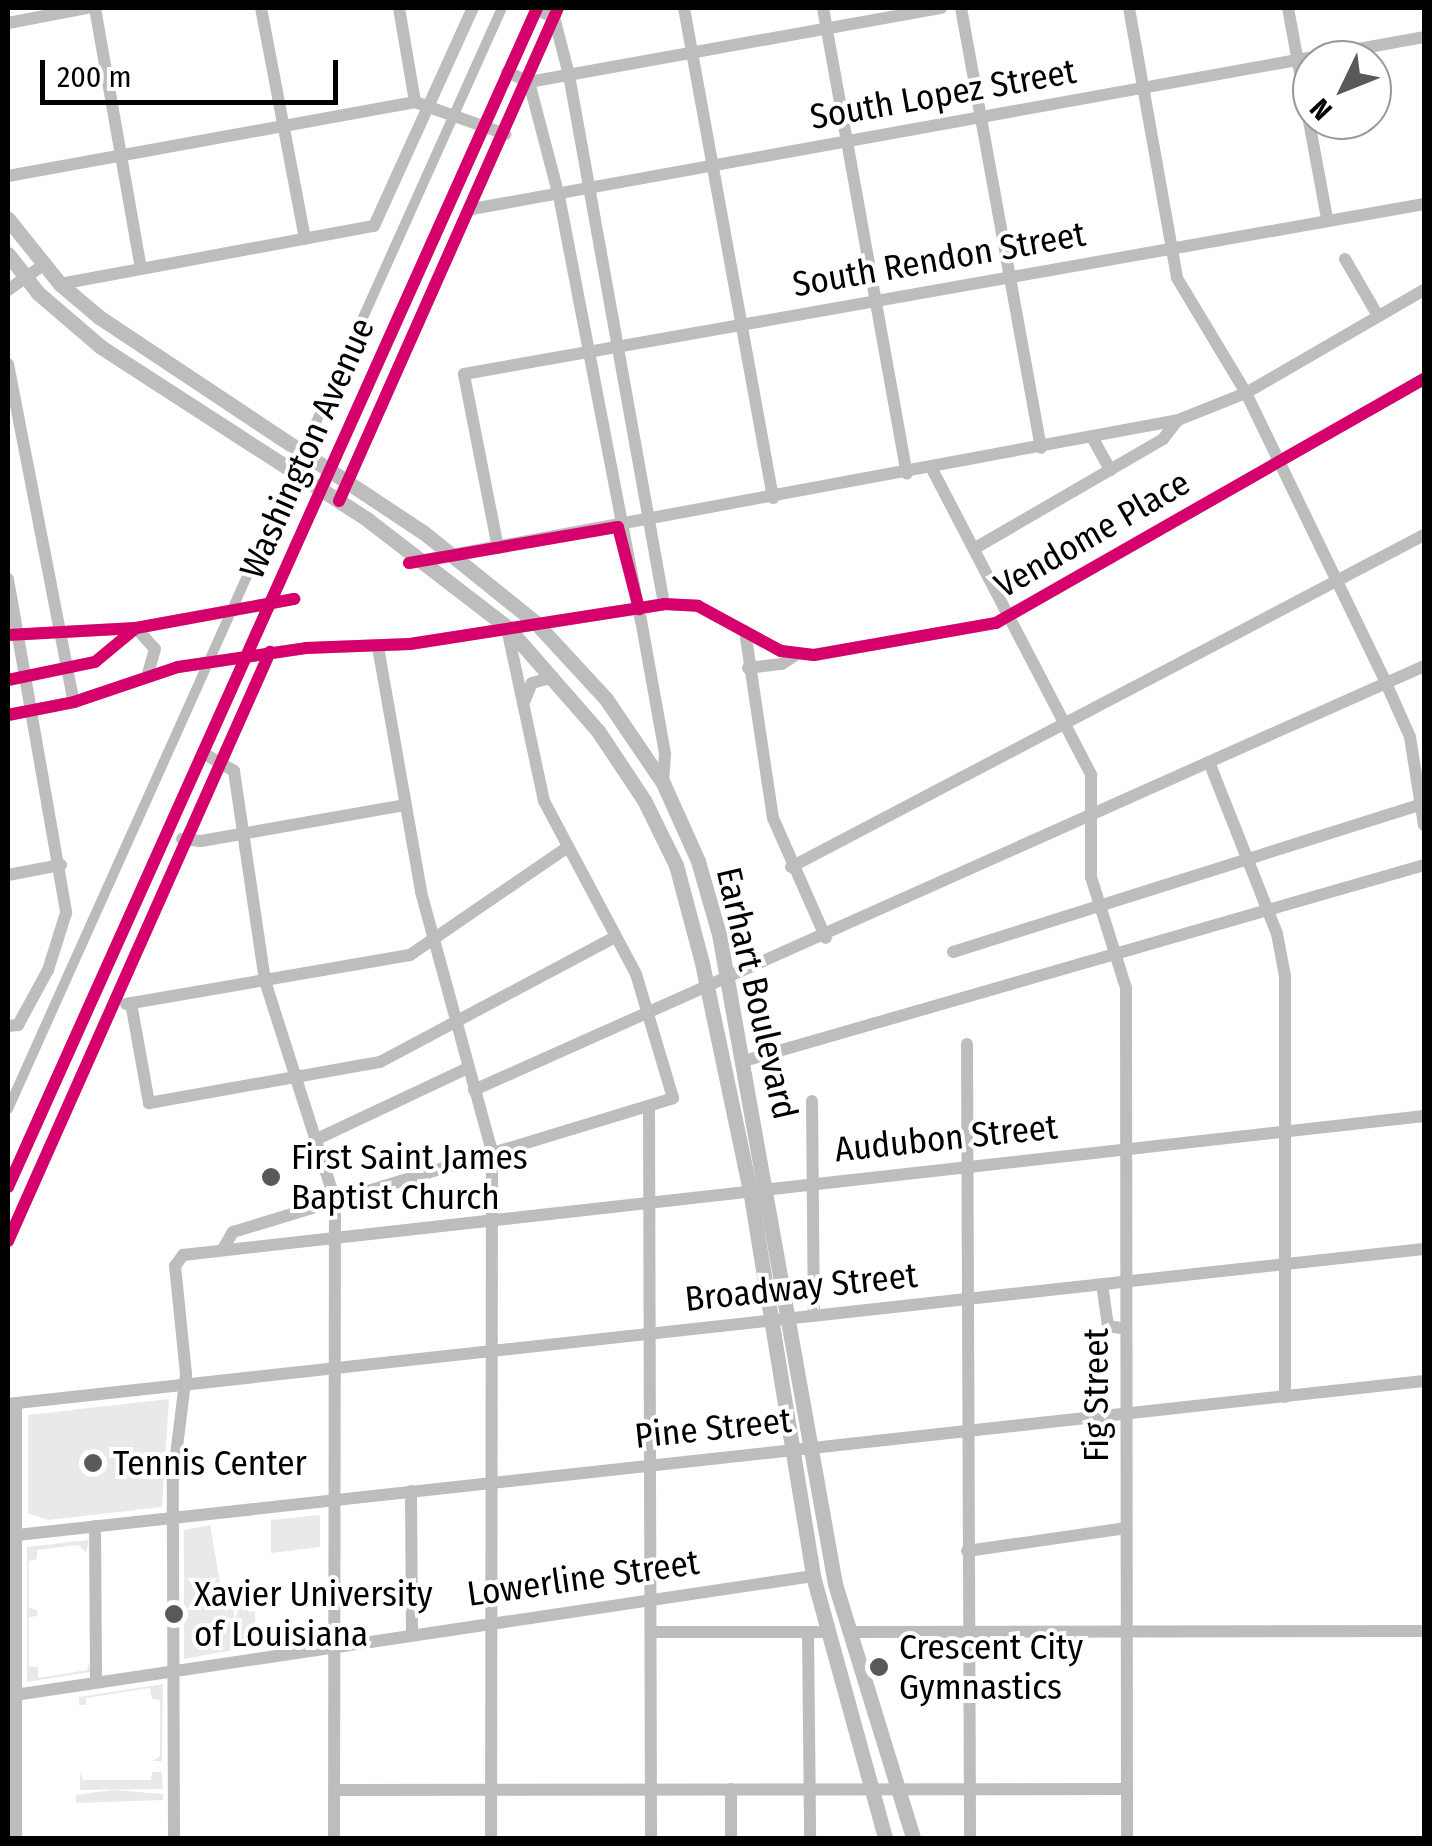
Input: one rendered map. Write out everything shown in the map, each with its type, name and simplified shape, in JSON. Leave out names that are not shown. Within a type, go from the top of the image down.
[{"type":"main road","name":"Earhart Boulevard","points":[[8,220],[60,284],[455,555],[534,622],[606,699],[663,783],[708,890],[770,1188],[811,1448],[848,1632],[912,1838]]},
{"type":"main road","name":"Earhart Boulevard","points":[[8,254],[26,279],[100,347],[339,501],[507,627],[584,713],[644,800],[676,865],[707,990],[750,1190],[812,1576],[875,1790],[884,1838]]},
{"type":"main road","points":[[238,434],[249,416]]},
{"type":"main road","points":[[584,713],[606,699]]},
{"type":"street","points":[[8,23],[91,8],[142,269]]},
{"type":"street","points":[[261,8],[305,239]]},
{"type":"street","points":[[399,8],[422,102]]},
{"type":"street","points":[[60,284],[374,226],[422,102],[473,8]]},
{"type":"street","points":[[684,8],[773,498]]},
{"type":"street","points":[[823,8],[907,474]]},
{"type":"street","points":[[507,72],[529,82],[941,8]]},
{"type":"street","points":[[961,8],[1041,448]]},
{"type":"street","points":[[1129,8],[1181,287],[1246,393],[1410,736],[1424,825]]},
{"type":"street","points":[[1288,8],[1294,40]]},
{"type":"street","points":[[536,9],[556,12],[664,604]]},
{"type":"street","name":"Washington Avenue","points":[[8,1187],[268,607],[314,485],[372,378],[536,9]]},
{"type":"street","name":"Washington Avenue","points":[[339,501],[529,82],[556,12]]},
{"type":"street","name":"South Lopez Street","points":[[1392,43],[1424,37]]},
{"type":"street","name":"South Lopez Street","points":[[472,208],[559,196],[1292,62]]},
{"type":"street","points":[[529,82],[559,196],[618,527],[640,609],[665,754],[663,783]]},
{"type":"street","points":[[8,176],[422,102],[505,134]]},
{"type":"street","points":[[1312,140],[1326,218]]},
{"type":"street","name":"South Rendon Street","points":[[498,548],[464,374],[1326,218],[1424,204]]},
{"type":"street","points":[[1345,259],[1378,316]]},
{"type":"street","points":[[8,290],[42,265]]},
{"type":"street","points":[[416,562],[907,474],[1178,420],[1246,393],[1424,290]]},
{"type":"street","points":[[8,364],[74,702]]},
{"type":"street","points":[[372,378],[391,387]]},
{"type":"street","name":"Vendome Place","points":[[796,654],[875,645],[1013,615],[1424,379]]},
{"type":"street","points":[[977,547],[1162,439],[1178,420]]},
{"type":"street","points":[[1092,437],[1110,470]]},
{"type":"street","name":"Fig Street","points":[[932,469],[1013,615],[1091,775],[1089,858],[1116,953],[1128,1023],[1126,1838]]},
{"type":"street","points":[[791,867],[1424,535]]},
{"type":"street","points":[[8,579],[12,634],[32,711],[61,865],[62,929],[18,1025],[8,1026]]},
{"type":"street","points":[[12,634],[59,628],[136,628],[268,607],[294,599]]},
{"type":"street","points":[[8,715],[74,702],[148,673],[178,667],[270,652],[378,647],[664,604],[698,606],[796,654]]},
{"type":"street","points":[[223,1248],[233,1232],[674,1098],[649,1015],[615,937],[544,801],[507,627]]},
{"type":"street","points":[[136,628],[155,649],[148,673]]},
{"type":"street","points":[[745,631],[773,818],[791,867],[826,938]]},
{"type":"street","points":[[378,647],[434,939],[492,1151],[491,1838]]},
{"type":"street","points":[[8,1241],[270,652]]},
{"type":"street","points":[[748,668],[782,664],[796,654]]},
{"type":"street","points":[[474,1090],[826,938],[1424,666]]},
{"type":"street","points":[[525,702],[532,683],[553,676]]},
{"type":"street","points":[[203,754],[234,771],[265,981],[335,1200],[334,1838]]},
{"type":"street","points":[[1209,762],[1268,908],[1286,976],[1285,1397]]},
{"type":"street","points":[[168,832],[187,841],[406,805]]},
{"type":"street","points":[[954,952],[1422,805]]},
{"type":"street","points":[[114,1006],[410,955],[566,848]]},
{"type":"street","points":[[8,875],[61,865]]},
{"type":"street","points":[[744,1062],[1424,865]]},
{"type":"street","points":[[138,897],[158,906]]},
{"type":"street","points":[[130,1004],[148,1103],[380,1062],[615,937]]},
{"type":"street","points":[[967,1044],[970,1838]]},
{"type":"street","points":[[317,1139],[468,1068]]},
{"type":"street","points":[[58,1079],[76,1088]]},
{"type":"street","points":[[812,1101],[814,1316]]},
{"type":"street","points":[[648,1108],[651,1838]]},
{"type":"street","name":"Audubon Street","points":[[184,1386],[177,1260],[223,1248],[334,1241],[814,1182],[1424,1116]]},
{"type":"street","name":"Broadway Street","points":[[12,1404],[1424,1249]]},
{"type":"street","points":[[1102,1284],[1108,1326],[1126,1329]]},
{"type":"street","name":"Pine Street","points":[[12,1535],[1424,1381]]},
{"type":"street","points":[[174,1838],[175,1516],[184,1386]]},
{"type":"street","points":[[12,1404],[11,1791],[16,1838]]},
{"type":"street","points":[[411,1491],[412,1634]]},
{"type":"street","points":[[95,1526],[96,1682]]},
{"type":"street","points":[[967,1551],[1126,1528]]},
{"type":"street","name":"Lowerline Street","points":[[12,1696],[812,1576]]},
{"type":"street","points":[[848,1632],[1424,1631]]},
{"type":"street","points":[[652,1632],[827,1632]]},
{"type":"street","points":[[808,1632],[810,1838]]},
{"type":"street","points":[[731,1789],[731,1838]]},
{"type":"street","points":[[335,1790],[1126,1789]]},
{"type":"shaded area","name":"Tennis Center","points":[[169,1399],[162,1507],[48,1520],[28,1513],[28,1415]]},
{"type":"shaded area","points":[[320,1515],[320,1547],[271,1553],[271,1520]]},
{"type":"shaded area","points":[[210,1525],[221,1588],[235,1586],[249,1612],[255,1611],[255,1646],[184,1659],[184,1530]]},
{"type":"shaded area","points":[[89,1540],[86,1553],[78,1545],[37,1550],[37,1559],[29,1561],[29,1608],[37,1610],[38,1616],[29,1617],[29,1666],[38,1667],[38,1678],[87,1670],[89,1662],[90,1672],[27,1682],[27,1547]]},
{"type":"shaded area","points":[[163,1684],[162,1761],[153,1761],[160,1756],[160,1700],[152,1699],[150,1688],[86,1698],[86,1705],[79,1705],[79,1697]]},
{"type":"shaded area","points":[[80,1772],[83,1780],[151,1780],[152,1772],[162,1772],[163,1789],[80,1790]]},
{"type":"shaded area","points":[[112,1790],[163,1794],[163,1800],[76,1803],[76,1795]]},
{"type":"waterway","points":[[8,1109],[502,8]]},
{"type":"cycle path","points":[[8,1187],[537,8]]},
{"type":"cycle path","points":[[339,501],[558,8]]},
{"type":"cycle path","points":[[8,715],[74,702],[178,667],[306,648],[410,644],[664,604],[698,606],[781,651],[814,655],[996,623],[1424,379]]},
{"type":"cycle path","points":[[409,563],[618,527],[639,609]]},
{"type":"cycle path","points":[[8,635],[136,628],[294,599]]},
{"type":"cycle path","points":[[8,680],[95,662],[136,628]]},
{"type":"cycle path","points":[[8,1241],[270,652]]},
{"type":"place","name":"First Saint James Baptist Church","points":[[271,1177]]},
{"type":"place","name":"Tennis Center","points":[[93,1463]]},
{"type":"place","name":"Xavier University of Louisiana","points":[[174,1614]]},
{"type":"place","name":"Crescent City Gymnastics","points":[[879,1667]]}]
